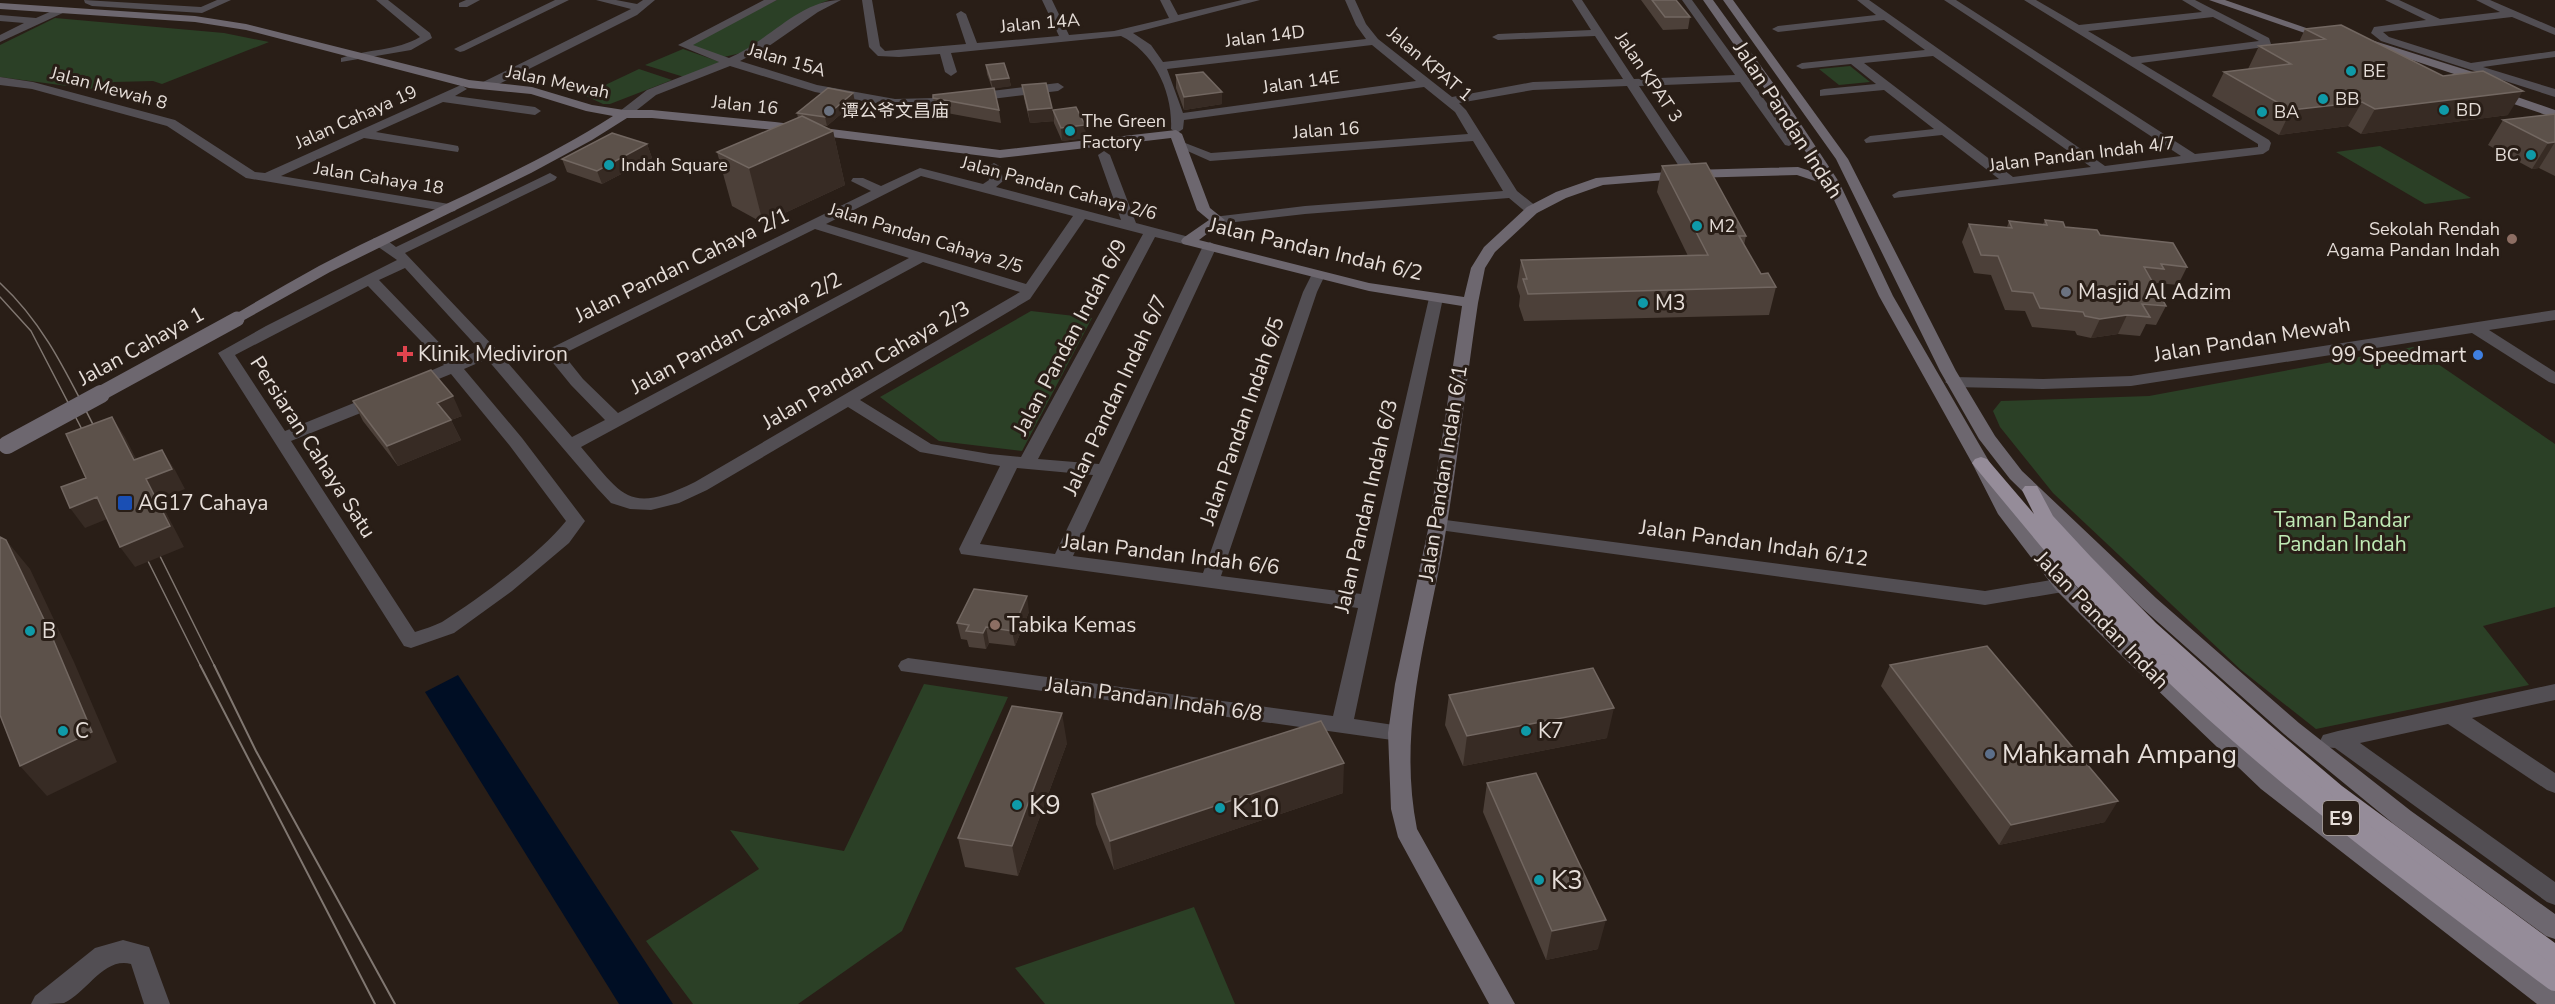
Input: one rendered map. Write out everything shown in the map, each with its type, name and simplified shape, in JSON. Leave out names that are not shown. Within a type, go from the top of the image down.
[{"type":"highway","name":"E9","points":[[1981,463],[2065,562],[2144,634],[2334,792],[2555,957]]},
{"type":"highway","name":"E9","points":[[2031,490],[2046,519],[2144,634],[2219,716],[2356,831],[2555,980]]},
{"type":"street","points":[[92,0],[89,1],[134,10],[157,7],[180,0]]},
{"type":"street","points":[[157,7],[202,10],[226,0]]},
{"type":"street","points":[[350,58],[403,48],[421,42],[426,35],[381,0]]},
{"type":"street","points":[[463,5],[474,0]]},
{"type":"street","points":[[460,49],[564,0]]},
{"type":"street","points":[[601,0],[639,8]]},
{"type":"street","points":[[485,86],[633,13],[650,0]]},
{"type":"street","name":"Jalan 15A","points":[[772,0],[684,45],[730,62],[835,93],[895,103],[934,102],[1058,87]]},
{"type":"street","name":"Jalan 16","points":[[624,114],[639,99],[730,62],[762,45],[812,10],[836,0]]},
{"type":"street","name":"Jalan 14A","points":[[867,0],[875,47],[882,54],[1123,32],[1255,0]]},
{"type":"street","points":[[1047,0],[1065,37]]},
{"type":"street","points":[[1165,0],[1175,19]]},
{"type":"street","name":"Jalan KPAT 1","points":[[1350,0],[1362,25],[1374,41],[1460,110],[1512,194],[1532,210]]},
{"type":"street","name":"Jalan KPAT 3","points":[[1577,0],[1691,174]]},
{"type":"street","points":[[1687,0],[1788,142]]},
{"type":"street","name":"Jalan Pandan Indah","points":[[1708,0],[1751,58],[1832,182],[1886,296],[1981,463],[2007,514],[2063,585],[2133,655],[2269,783],[2555,1003]]},
{"type":"street","name":"Jalan Pandan Indah","points":[[1728,0],[1842,159],[1953,382],[1989,440],[2031,490],[2205,655],[2311,745],[2404,819],[2555,928]]},
{"type":"street","points":[[1862,0],[2103,170]]},
{"type":"street","points":[[1949,0],[2192,159]]},
{"type":"street","points":[[2029,0],[2129,61],[2265,44],[2265,40],[2187,0]]},
{"type":"street","points":[[2214,0],[2343,37],[2555,104]]},
{"type":"street","points":[[2238,0],[2343,37]]},
{"type":"street","points":[[2390,0],[2438,22]]},
{"type":"street","points":[[2481,0],[2555,32]]},
{"type":"street","name":"Jalan Mewah","points":[[0,6],[212,27],[485,86],[532,91],[590,108],[624,114]]},
{"type":"street","name":"Jalan Mewah","points":[[0,10],[56,12]]},
{"type":"street","name":"Jalan Mewah","points":[[112,16],[134,10],[246,27],[461,90],[544,102],[588,118],[624,114]]},
{"type":"street","points":[[0,39],[56,12]]},
{"type":"street","points":[[961,14],[972,46]]},
{"type":"street","points":[[2076,29],[2214,14]]},
{"type":"street","points":[[2513,14],[2378,29],[2377,33],[2385,39],[2555,93]]},
{"type":"street","points":[[1778,29],[1886,17]]},
{"type":"street","points":[[0,18],[37,21]]},
{"type":"street","points":[[1123,32],[1146,45],[1160,66],[1179,117],[1178,139],[1204,210],[1218,220]]},
{"type":"street","points":[[1498,37],[1598,33]]},
{"type":"street","name":"Jalan 14D","points":[[1160,66],[1374,41]]},
{"type":"street","points":[[393,65],[396,56],[403,48]]},
{"type":"street","points":[[2358,48],[2555,114]]},
{"type":"street","points":[[944,49],[951,72]]},
{"type":"street","points":[[1802,66],[1936,52]]},
{"type":"street","points":[[2470,65],[2555,54]]},
{"type":"street","points":[[1854,61],[2010,181]]},
{"type":"street","name":"Jalan Pandan Indah 4/7","points":[[1899,195],[2263,150],[2265,143],[2129,61]]},
{"type":"street","points":[[1451,101],[1533,86],[1743,78]]},
{"type":"street","name":"Jalan Mewah 8","points":[[0,81],[33,86],[171,123],[247,173],[266,178]]},
{"type":"street","name":"Jalan 14E","points":[[1179,117],[1427,83]]},
{"type":"street","points":[[1824,93],[1887,86]]},
{"type":"street","name":"Jalan Cahaya 19","points":[[266,178],[461,90]]},
{"type":"street","points":[[442,98],[535,111]]},
{"type":"street","name":"Jalan 16","points":[[624,114],[652,114],[775,126],[1000,154],[1178,139],[1210,157],[1477,137]]},
{"type":"street","name":"Jalan Cahaya 1","points":[[4,447],[304,282],[391,250],[447,210],[588,137],[624,114]]},
{"type":"street","points":[[588,118],[594,122],[595,127],[588,137]]},
{"type":"street","points":[[1870,140],[1945,131]]},
{"type":"street","points":[[363,134],[453,149]]},
{"type":"street","points":[[1104,155],[1130,225]]},
{"type":"street","name":"Jalan Pandan Indah 6/1","points":[[1798,171],[1820,163]]},
{"type":"street","points":[[987,188],[996,182],[994,166]]},
{"type":"street","name":"Persiaran Cahaya Satu","points":[[454,368],[516,442],[576,521],[562,538],[505,586],[447,628],[411,641],[226,353],[370,279],[391,250],[550,177],[526,170]]},
{"type":"street","name":"Jalan Pandan Indah 6/1","points":[[1502,1004],[1406,830],[1402,809],[1399,733],[1405,684],[1438,525],[1470,303],[1479,268],[1489,250],[1532,210],[1561,195],[1601,181],[1691,174],[1798,171],[1815,174],[1832,182]]},
{"type":"street","name":"Jalan Pandan Cahaya 2/6","points":[[920,172],[1188,241]]},
{"type":"street","name":"Jalan Pandan Cahaya 2/1","points":[[616,421],[577,382],[553,353],[920,172]]},
{"type":"street","name":"Jalan Cahaya 18","points":[[266,178],[447,210]]},
{"type":"street","points":[[858,181],[882,191]]},
{"type":"street","points":[[1188,241],[1218,220],[1305,210],[1512,194]]},
{"type":"street","name":"Jalan Pandan Cahaya 2/3","points":[[571,445],[603,484],[620,500],[635,504],[661,501],[691,491],[1025,296],[1082,213]]},
{"type":"street","name":"Jalan Pandan Cahaya 2/5","points":[[812,224],[1029,290]]},
{"type":"street","name":"Jalan Pandan Indah 6/9","points":[[1019,462],[1151,231]]},
{"type":"street","name":"Jalan Pandan Indah 6/2","points":[[1188,241],[1369,287],[1470,303]]},
{"type":"street","name":"Jalan Pandan Indah 6/7","points":[[1061,562],[1210,246]]},
{"type":"street","points":[[391,250],[490,352],[571,445]]},
{"type":"street","name":"Jalan Pandan Cahaya 2/2","points":[[571,445],[922,257]]},
{"type":"street","name":"Jalan Pandan Indah 6/5","points":[[1210,581],[1310,292],[1318,275]]},
{"type":"street","points":[[370,279],[454,368]]},
{"type":"street","name":"Jalan Pandan Indah 6/3","points":[[1342,725],[1436,298]]},
{"type":"street","name":"Jalan Pandan Mewah","points":[[1953,382],[2089,384],[2131,381],[2555,315]]},
{"type":"street","points":[[2474,327],[2555,380]]},
{"type":"street","points":[[281,439],[490,352]]},
{"type":"street","points":[[848,400],[926,448],[1019,462],[1105,470]]},
{"type":"street","name":"Jalan Pandan Indah 6/6","points":[[1019,462],[968,549],[1368,602]]},
{"type":"street","name":"Jalan Pandan Indah 6/12","points":[[1438,525],[1985,598],[2063,585]]},
{"type":"street","name":"Jalan Pandan Indah 6/8","points":[[908,666],[1399,733]]},
{"type":"street","points":[[2311,745],[2555,692]]},
{"type":"street","points":[[2451,715],[2555,784]]},
{"type":"street","points":[[2338,739],[2555,896]]},
{"type":"street","points":[[44,1004],[104,956],[123,951],[140,955],[157,1004]]},
{"type":"street","points":[[2511,969],[2542,979],[2555,980]]},
{"type":"green space","points":[[777,0],[829,0],[745,52],[724,57],[691,46],[695,40]]},
{"type":"green space","points":[[55,18],[224,33],[269,42],[162,84],[153,81],[114,82],[90,89],[0,77],[0,45]]},
{"type":"green space","points":[[683,49],[720,62],[684,77],[645,65]]},
{"type":"green space","points":[[1850,66],[1870,82],[1839,85],[1819,69]]},
{"type":"green space","points":[[639,69],[672,80],[610,104],[603,104],[584,95]]},
{"type":"green space","points":[[2380,146],[2471,198],[2425,204],[2336,152]]},
{"type":"green space","points":[[1031,311],[1092,318],[1022,451],[939,441],[880,397]]},
{"type":"green space","name":"Taman Bandar Pandan Indah","points":[[2413,347],[2555,444],[2555,607],[2483,626],[2529,685],[2316,729],[2240,669],[2053,493],[2000,427],[1993,411],[2001,401],[2149,396]]},
{"type":"green space","points":[[924,684],[1008,697],[902,931],[798,1004],[693,1004],[646,941],[759,869],[730,830],[844,851]]},
{"type":"green space","points":[[1194,907],[1235,1004],[1045,1004],[1015,968]]},
{"type":"water","points":[[458,675],[673,1004],[619,1004],[425,692]]},
{"type":"building","points":[[1652,0],[1676,0],[1690,17],[1665,17]]},
{"type":"building","points":[[2341,25],[2443,76],[2483,71],[2523,91],[2375,109],[2362,102],[2291,110],[2224,72],[2291,64],[2259,46],[2325,39],[2305,29]]},
{"type":"building","points":[[1004,63],[1009,78],[991,80],[986,65]]},
{"type":"building","points":[[1203,72],[1222,92],[1184,97],[1176,75]]},
{"type":"building","points":[[1046,83],[1052,108],[1028,110],[1022,85]]},
{"type":"building","points":[[828,88],[853,93],[825,117],[797,113]]},
{"type":"building","points":[[994,88],[999,110],[933,98],[933,95]]},
{"type":"building","points":[[1076,107],[1085,125],[1061,128],[1053,110]]},
{"type":"building","points":[[2555,114],[2555,142],[2548,143],[2503,120]]},
{"type":"building","points":[[802,116],[833,131],[749,168],[717,152]]},
{"type":"building","points":[[612,133],[647,144],[597,171],[562,159]]},
{"type":"building","points":[[1706,163],[1746,236],[1739,236],[1761,274],[1768,273],[1776,287],[1528,294],[1523,279],[1527,279],[1521,260],[1708,255],[1662,166]]},
{"type":"building","name":"Masjid Al Adzim","points":[[2045,220],[2063,222],[2065,227],[2097,230],[2100,235],[2173,243],[2187,267],[2161,264],[2164,269],[2144,267],[2166,306],[2142,304],[2150,317],[2127,315],[2100,319],[2085,316],[2083,312],[2040,308],[2033,293],[2012,291],[1998,256],[1981,255],[1969,224],[2012,228],[2009,221],[2047,225]]},
{"type":"building","points":[[431,370],[453,396],[437,403],[451,420],[387,446],[353,401]]},
{"type":"building","name":"AG17 Cahaya","points":[[112,417],[134,460],[162,450],[172,469],[146,479],[170,526],[120,547],[97,497],[70,508],[61,487],[86,478],[66,434]]},
{"type":"building","points":[[0,537],[6,540],[50,632],[92,732],[20,766],[0,715]]},
{"type":"building","points":[[974,589],[1027,596],[1012,631],[986,627],[983,633],[966,631],[969,625],[957,623]]},
{"type":"building","name":"Mahkamah Ampang","points":[[1987,646],[2118,801],[2011,825],[1890,665]]},
{"type":"building","points":[[1593,668],[1614,708],[1467,736],[1449,695]]},
{"type":"building","points":[[1012,706],[1062,713],[1012,846],[958,838]]},
{"type":"building","points":[[1321,721],[1344,763],[1110,841],[1092,794]]},
{"type":"building","points":[[1536,773],[1606,920],[1552,931],[1487,783]]},
{"type":"tram line","points":[[0,283],[17,300],[45,336],[100,438]]},
{"type":"tram line","points":[[0,297],[31,331],[89,443]]},
{"type":"tram line","points":[[153,542],[215,667]]},
{"type":"tram line","points":[[141,547],[200,665]]},
{"type":"tram line","points":[[200,665],[375,1004]]},
{"type":"tram line","points":[[214,665],[256,751],[395,1004]]},
{"type":"place","name":"BE","points":[[2351,71]]},
{"type":"place","name":"BB","points":[[2323,99]]},
{"type":"place","name":"BD","points":[[2444,110]]},
{"type":"place","name":"谭公爷文昌庙","points":[[829,111]]},
{"type":"place","name":"BA","points":[[2262,112]]},
{"type":"place","name":"The Green Factory","points":[[1070,131]]},
{"type":"place","name":"BC","points":[[2531,155]]},
{"type":"place","name":"Indah Square","points":[[609,165]]},
{"type":"place","name":"M2","points":[[1697,226]]},
{"type":"place","name":"Sekolah Rendah Agama Pandan Indah","points":[[2512,239]]},
{"type":"place","name":"Masjid Al Adzim","points":[[2066,292]]},
{"type":"place","name":"M3","points":[[1643,303]]},
{"type":"place","name":"Klinik Mediviron","points":[[405,354]]},
{"type":"place","name":"99 Speedmart","points":[[2478,355]]},
{"type":"place","name":"AG17 Cahaya","points":[[125,503]]},
{"type":"place","name":"Tabika Kemas","points":[[995,625]]},
{"type":"place","name":"B","points":[[30,631]]},
{"type":"place","name":"C","points":[[63,731]]},
{"type":"place","name":"K7","points":[[1526,731]]},
{"type":"place","name":"Mahkamah Ampang","points":[[1990,754]]},
{"type":"place","name":"K9","points":[[1017,805]]},
{"type":"place","name":"K10","points":[[1220,808]]},
{"type":"place","name":"K3","points":[[1539,880]]}]
